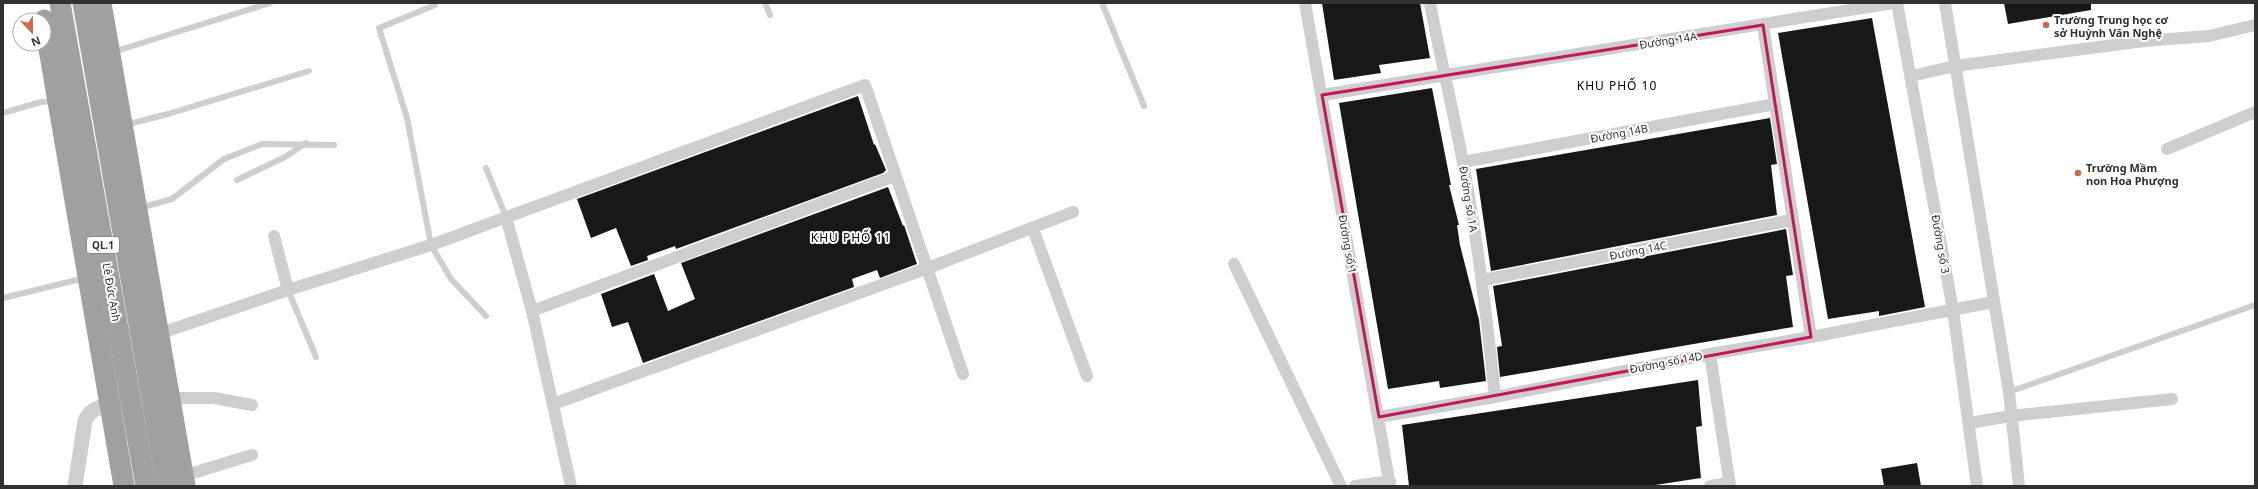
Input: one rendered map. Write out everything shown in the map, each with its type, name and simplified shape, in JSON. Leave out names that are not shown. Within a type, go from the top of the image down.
[{"type":"highway","name":"Lê Đức Anh","points":[[60,3],[146,486]]},
{"type":"highway","name":"Lê Đức Anh","points":[[83,3],[179,483]]},
{"type":"highway","name":"Lê Đức Anh","points":[[101,3],[137,209],[150,336],[170,398],[179,483]]},
{"type":"highway","name":"Lê Đức Anh","points":[[50,52],[124,486]]},
{"type":"street","name":"Đường số 1","points":[[1305,3],[1390,483]]},
{"type":"street","name":"Đường số 1A","points":[[1430,3],[1463,162],[1483,280],[1495,397]]},
{"type":"street","name":"Đường 14A","points":[[1322,95],[1893,3]]},
{"type":"street","name":"Đường số 3","points":[[1897,3],[1953,310],[1977,486]]},
{"type":"street","points":[[1945,3],[2009,392],[2019,486]]},
{"type":"street","points":[[1763,25],[1811,337]]},
{"type":"street","points":[[1911,76],[1955,66],[2144,41],[2209,36],[2255,25]]},
{"type":"street","points":[[150,336],[288,290],[431,246],[865,85],[963,374]]},
{"type":"street","name":"Đường 14B","points":[[1463,162],[1775,104]]},
{"type":"street","points":[[2167,149],[2255,112]]},
{"type":"street","points":[[532,311],[895,176]]},
{"type":"street","points":[[553,404],[928,268],[1073,212]]},
{"type":"street","points":[[506,217],[532,311],[571,486]]},
{"type":"street","name":"Đường 14C","points":[[1483,280],[1792,220]]},
{"type":"street","points":[[1032,229],[1087,376]]},
{"type":"street","points":[[274,236],[288,290]]},
{"type":"street","points":[[1234,264],[1341,486]]},
{"type":"street","name":"Đường số 14D","points":[[1379,417],[1495,397],[1710,354],[1811,337],[1993,302]]},
{"type":"street","points":[[1710,354],[1730,484],[1710,486]]},
{"type":"street","points":[[170,398],[214,398],[252,406]]},
{"type":"street","points":[[1969,423],[2011,416],[2172,399]]},
{"type":"street","points":[[75,486],[86,418],[92,410],[131,401]]},
{"type":"street","points":[[179,483],[252,455]]},
{"type":"street","points":[[1355,486],[1390,483]]},
{"type":"lane","points":[[110,53],[270,3]]},
{"type":"lane","points":[[765,3],[770,15]]},
{"type":"lane","points":[[1102,3],[1144,106]]},
{"type":"lane","points":[[435,5],[379,28],[407,118],[431,246],[451,279],[486,316]]},
{"type":"lane","points":[[123,125],[168,114],[309,71]]},
{"type":"lane","points":[[3,113],[41,102],[58,100]]},
{"type":"lane","points":[[137,209],[172,199],[224,159],[262,144],[307,143],[334,145]]},
{"type":"lane","points":[[237,180],[285,157],[307,143]]},
{"type":"lane","points":[[486,168],[506,217]]},
{"type":"lane","points":[[3,298],[87,277]]},
{"type":"lane","points":[[288,290],[316,357]]},
{"type":"lane","points":[[2009,392],[2255,305]]},
{"type":"highlighted area","points":[[1763,25],[1811,337],[1379,417],[1322,95]]},
{"type":"building","points":[[1322,3],[1420,3],[1430,58],[1379,65],[1381,73],[1334,80]]},
{"type":"building","points":[[2004,3],[2091,3],[2091,10],[2008,24]]},
{"type":"building","points":[[1872,18],[1925,307],[1879,316],[1879,311],[1828,319],[1778,33]]},
{"type":"building","points":[[1432,88],[1451,185],[1449,185],[1459,225],[1457,225],[1460,245],[1479,320],[1486,381],[1440,388],[1439,381],[1388,389],[1339,103]]},
{"type":"building","points":[[858,96],[874,145],[875,144],[886,170],[883,173],[676,249],[675,246],[647,256],[648,260],[631,266],[616,228],[591,238],[577,199]]},
{"type":"building","points":[[1770,118],[1777,164],[1771,165],[1777,215],[1491,271],[1476,169]]},
{"type":"building","points":[[888,187],[903,226],[904,225],[917,264],[880,278],[877,270],[852,279],[854,287],[643,363],[628,322],[612,327],[601,294],[654,274],[668,311],[695,299],[681,263]]},
{"type":"building","points":[[1786,229],[1793,275],[1786,276],[1793,327],[1500,377],[1497,347],[1502,346],[1493,286]]},
{"type":"building","points":[[1698,380],[1702,426],[1696,427],[1701,478],[1649,486],[1409,486],[1402,425]]},
{"type":"building","points":[[1917,463],[1921,486],[1884,486],[1881,469]]},
{"type":"place","name":"Trường Trung học cơ sở Huỳnh Văn Nghệ","points":[[2046,25]]},
{"type":"place","name":"Trường Mầm non Hoa Phượng","points":[[2078,173]]},
{"type":"district","name":"KHU PHỐ 10","points":[[1617,85]]},
{"type":"district","name":"KHU PHỐ 11","points":[[851,237]]}]
